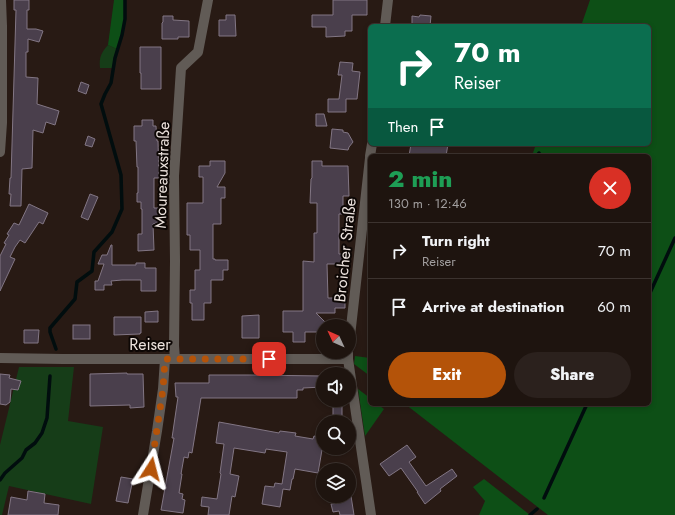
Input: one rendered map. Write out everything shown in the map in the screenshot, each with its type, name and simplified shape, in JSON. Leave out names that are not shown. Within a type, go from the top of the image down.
[{"type":"street","points":[[0,152],[2,137],[1,0]]},
{"type":"street","name":"Moureauxstraße","points":[[143,515],[163,389],[174,346],[174,176],[181,68],[198,52],[208,0]]},
{"type":"street","points":[[385,24],[388,0]]},
{"type":"street","name":"Broicher Straße","points":[[352,319],[368,175]]},
{"type":"street","name":"Reiser","points":[[0,358],[63,360],[316,356]]},
{"type":"street","points":[[349,359],[371,515]]},
{"type":"green space","points":[[114,0],[124,0],[124,23],[117,49],[108,45]]},
{"type":"green space","points":[[590,0],[675,0],[675,515],[548,515],[408,406],[651,406],[651,154],[533,154],[535,146],[651,146],[651,24],[582,24]]},
{"type":"green space","points":[[108,45],[117,49],[113,60],[113,68],[100,68],[101,55]]},
{"type":"green space","points":[[356,356],[368,358],[368,374],[354,364]]},
{"type":"green space","points":[[19,367],[74,367],[68,421],[103,427],[91,504],[9,486],[2,515],[0,515],[0,445]]},
{"type":"green space","points":[[358,389],[368,396],[368,406],[380,406],[384,409],[365,436]]},
{"type":"green space","points":[[484,479],[530,515],[479,515],[485,501],[473,487]]},
{"type":"building","points":[[14,0],[29,0],[29,10],[27,10],[27,29],[43,31],[39,42],[28,39],[28,52],[26,52],[26,77],[38,78],[37,104],[59,111],[55,125],[46,122],[43,133],[33,130],[32,168],[22,169],[21,206],[10,206],[11,194],[9,194],[11,178],[16,10],[14,10]]},
{"type":"building","points":[[333,0],[367,0],[367,15],[352,15],[352,31],[345,31],[345,36],[326,37],[326,27],[312,27],[312,15],[333,15]]},
{"type":"building","points":[[226,15],[235,15],[236,36],[219,36],[219,20],[226,20]]},
{"type":"building","points":[[420,15],[431,16],[430,24],[412,24],[412,16],[419,17]]},
{"type":"building","points":[[163,16],[173,16],[173,20],[189,21],[189,37],[162,39]]},
{"type":"building","points":[[140,47],[161,47],[161,89],[141,89]]},
{"type":"building","points":[[340,62],[353,63],[352,71],[360,72],[357,99],[346,99],[346,112],[328,112],[328,99],[339,99],[342,75],[338,75]]},
{"type":"building","points":[[81,82],[89,85],[86,94],[78,91]]},
{"type":"building","points":[[316,114],[324,114],[327,126],[316,126]]},
{"type":"building","points":[[142,120],[153,120],[153,126],[156,126],[159,178],[154,178],[154,208],[159,208],[159,222],[153,224],[154,250],[138,251],[138,234],[142,234],[142,209],[141,202],[137,202],[138,167],[136,141],[134,141],[134,126],[142,126]]},
{"type":"building","points":[[332,129],[343,130],[343,132],[348,133],[353,142],[348,150],[330,148]]},
{"type":"building","points":[[88,136],[95,139],[92,147],[85,145]]},
{"type":"building","points":[[411,146],[448,146],[446,154],[409,154]]},
{"type":"building","points":[[210,161],[225,161],[225,173],[217,187],[225,187],[225,198],[221,198],[221,224],[213,224],[213,259],[228,260],[228,270],[223,270],[223,280],[211,280],[211,303],[204,303],[204,320],[192,320],[190,290],[195,290],[195,270],[200,270],[200,250],[190,250],[190,235],[187,235],[187,203],[203,203],[203,177],[199,177],[199,166],[210,166]]},
{"type":"building","points":[[312,161],[322,161],[322,166],[348,166],[349,196],[343,196],[343,214],[339,214],[339,254],[346,254],[346,264],[327,264],[328,298],[345,298],[345,308],[335,308],[335,313],[316,313],[322,319],[316,319],[316,332],[305,332],[305,342],[293,342],[293,332],[283,332],[283,311],[303,311],[303,261],[314,262],[314,233],[317,233],[317,203],[310,203]]},
{"type":"building","points":[[90,194],[98,197],[88,220],[81,217]]},
{"type":"building","points":[[29,204],[48,213],[43,224],[39,222],[25,243],[20,240],[15,247],[10,257],[15,259],[0,291],[0,256],[6,244],[4,243],[9,235],[7,234],[14,223],[19,225]]},
{"type":"building","points":[[111,245],[112,265],[136,265],[136,263],[145,263],[145,268],[156,268],[156,291],[141,291],[141,280],[111,281],[112,285],[104,285],[104,290],[95,290],[95,281],[98,281],[104,264],[98,264],[102,255],[107,255]]},
{"type":"building","points":[[158,311],[158,322],[145,322],[145,312]]},
{"type":"building","points":[[259,315],[259,338],[242,338],[242,316]]},
{"type":"building","points":[[114,317],[141,317],[141,333],[114,335]]},
{"type":"building","points":[[73,325],[90,325],[90,339],[73,339]]},
{"type":"building","points":[[24,330],[39,330],[38,343],[24,343]]},
{"type":"building","points":[[0,374],[10,375],[9,378],[21,381],[18,390],[11,389],[10,402],[6,405],[0,404]]},
{"type":"building","points":[[90,374],[143,374],[144,407],[130,408],[130,405],[90,406]]},
{"type":"building","points":[[209,375],[316,376],[316,387],[297,390],[297,398],[201,398],[192,453],[189,452],[188,458],[184,457],[181,474],[179,493],[183,494],[182,499],[185,500],[183,513],[161,510],[174,438],[172,438],[178,397],[176,397],[175,383],[209,383]]},
{"type":"building","points":[[333,407],[342,407],[342,415],[333,415]]},
{"type":"building","points":[[219,422],[279,433],[280,431],[296,433],[295,436],[313,439],[314,436],[316,436],[316,455],[321,455],[320,463],[316,463],[316,473],[295,469],[290,490],[283,489],[280,507],[262,504],[265,486],[274,487],[275,483],[282,484],[287,452],[266,449],[265,453],[234,448],[230,474],[239,476],[235,497],[232,496],[229,515],[208,515],[209,507],[201,506],[202,497],[217,499],[221,474],[224,444],[216,443]]},
{"type":"building","points":[[407,445],[416,457],[409,462],[426,486],[452,469],[457,476],[440,489],[441,491],[425,504],[401,468],[389,476],[380,464]]},
{"type":"building","points":[[121,477],[133,479],[128,503],[116,501]]},
{"type":"building","points":[[28,491],[45,494],[44,503],[59,505],[58,515],[8,515],[11,497],[27,500]]},
{"type":"building","points":[[352,503],[354,515],[340,515],[339,511],[333,512],[331,504]]},
{"type":"waterway","points":[[56,349],[50,328],[75,299],[77,282],[92,271],[94,252],[112,232],[122,209],[121,175],[101,104],[111,83],[115,58],[125,19],[125,0]]},
{"type":"waterway","points":[[651,291],[675,238]]},
{"type":"waterway","points":[[0,480],[5,473],[22,458],[26,450],[35,443],[42,433],[47,418],[50,376]]},
{"type":"waterway","points":[[544,498],[586,406]]},
{"type":"waterway","points":[[530,515],[537,509]]},
{"type":"route","points":[[151,469],[163,389],[165,359],[269,359]]}]
